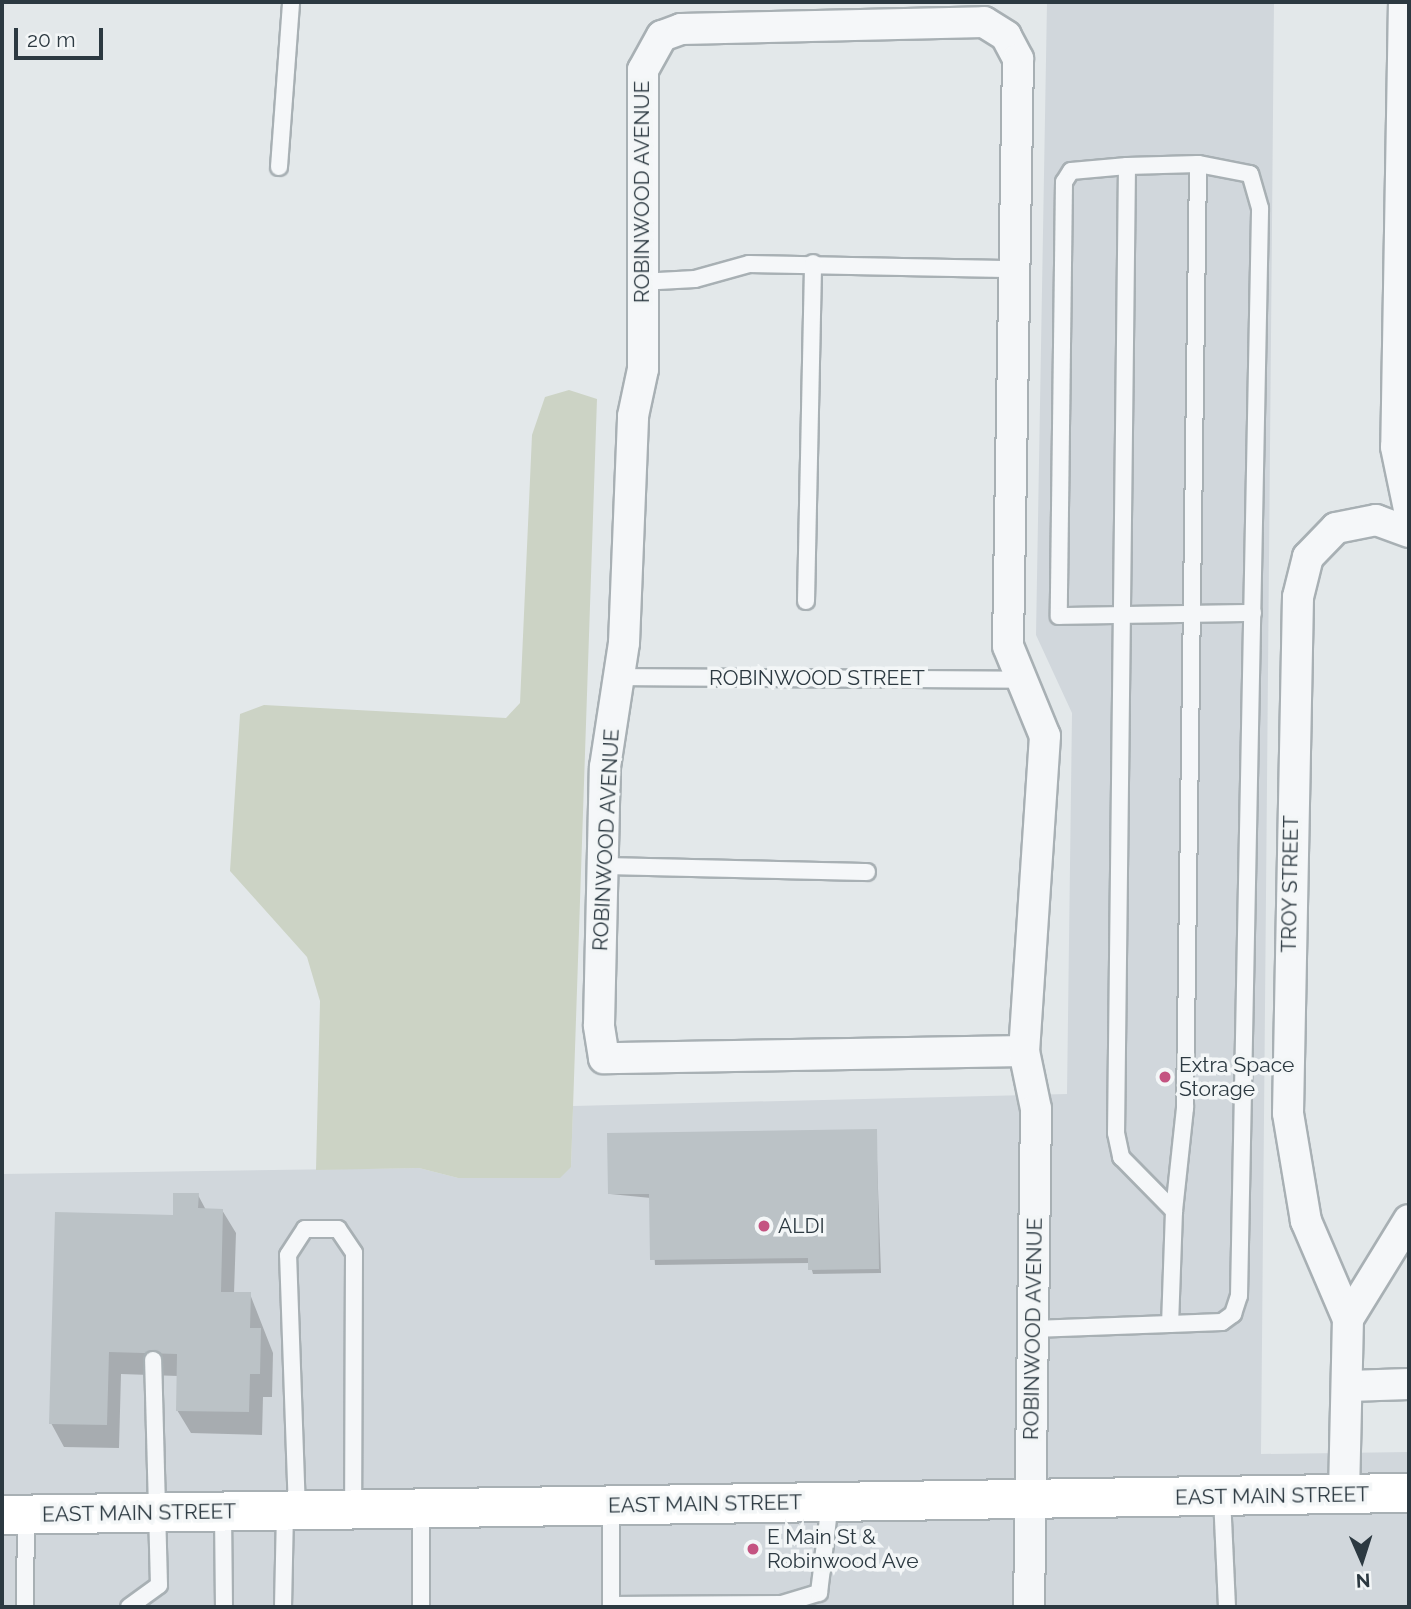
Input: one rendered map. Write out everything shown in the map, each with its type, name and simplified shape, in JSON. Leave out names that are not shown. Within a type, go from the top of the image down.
[{"type":"main road","name":"EAST MAIN STREET","points":[[14,1515],[1409,1493]]},
{"type":"street","points":[[1404,2],[1396,447],[1409,509]]},
{"type":"street","name":"ROBINWOOD AVENUE","points":[[1024,1051],[604,1058],[599,1025],[605,767],[617,677],[634,416],[643,369],[640,282],[643,70],[662,36],[681,29],[984,22],[1006,36],[1018,59],[1017,269],[1008,646],[1017,680],[1035,701],[1045,736],[1024,1051],[1036,1109],[1029,1607]]},
{"type":"street","name":"TROY STREET","points":[[1348,1320],[1306,1221],[1288,1113],[1298,597],[1307,557],[1336,528],[1376,520],[1409,532]]},
{"type":"street","points":[[1344,1494],[1349,1386],[1348,1320],[1409,1220]]},
{"type":"street","points":[[1349,1386],[1409,1384]]},
{"type":"lane","points":[[279,167],[292,2]]},
{"type":"lane","points":[[1170,1324],[1174,1211],[1185,1108],[1194,614],[1198,164]]},
{"type":"lane","points":[[1033,1329],[1222,1322],[1233,1314],[1239,1296],[1253,613],[1260,192],[1250,174],[1198,164],[1071,171],[1064,182],[1063,210],[1059,616],[1253,613]]},
{"type":"lane","points":[[1127,166],[1116,1133],[1121,1157],[1174,1211]]},
{"type":"lane","points":[[640,282],[695,279],[749,264],[813,263],[1017,269]]},
{"type":"lane","points":[[806,601],[813,263]]},
{"type":"lane","name":"ROBINWOOD STREET","points":[[617,677],[1017,680]]},
{"type":"lane","points":[[603,866],[867,872]]},
{"type":"lane","points":[[283,1607],[291,1511],[288,1255],[305,1229],[338,1229],[354,1253],[353,1510]]},
{"type":"lane","points":[[129,1607],[159,1585],[153,1360]]},
{"type":"lane","points":[[1222,1497],[1227,1607]]},
{"type":"lane","points":[[611,1506],[611,1605],[782,1606],[819,1593],[830,1502]]},
{"type":"lane","points":[[421,1509],[421,1607]]},
{"type":"lane","points":[[223,1512],[224,1607]]},
{"type":"lane","points":[[14,1515],[25,1607]]},
{"type":"shaded area","points":[[1047,2],[1274,2],[1261,1454],[1409,1452],[1409,1607],[2,1607],[2,1174],[419,1168],[458,1178],[571,1167],[573,1106],[1067,1094],[1072,713],[1036,635]]},
{"type":"shaded area","points":[[569,390],[597,399],[571,1167],[560,1178],[458,1178],[419,1168],[316,1170],[320,1001],[307,957],[230,871],[240,714],[264,705],[506,718],[520,703],[532,435],[545,397]]},
{"type":"building","name":"ALDI","points":[[877,1129],[879,1269],[808,1270],[808,1258],[650,1260],[649,1194],[608,1194],[607,1133]]},
{"type":"building","points":[[173,1193],[199,1193],[198,1208],[223,1209],[221,1292],[251,1292],[250,1328],[261,1328],[260,1374],[250,1374],[249,1412],[176,1411],[177,1354],[109,1352],[107,1425],[49,1424],[55,1212],[173,1215]]},
{"type":"place","name":"Extra Space Storage","points":[[1165,1077]]},
{"type":"place","name":"ALDI","points":[[764,1226]]},
{"type":"place","name":"E Main St & Robinwood Ave","points":[[753,1549]]}]
